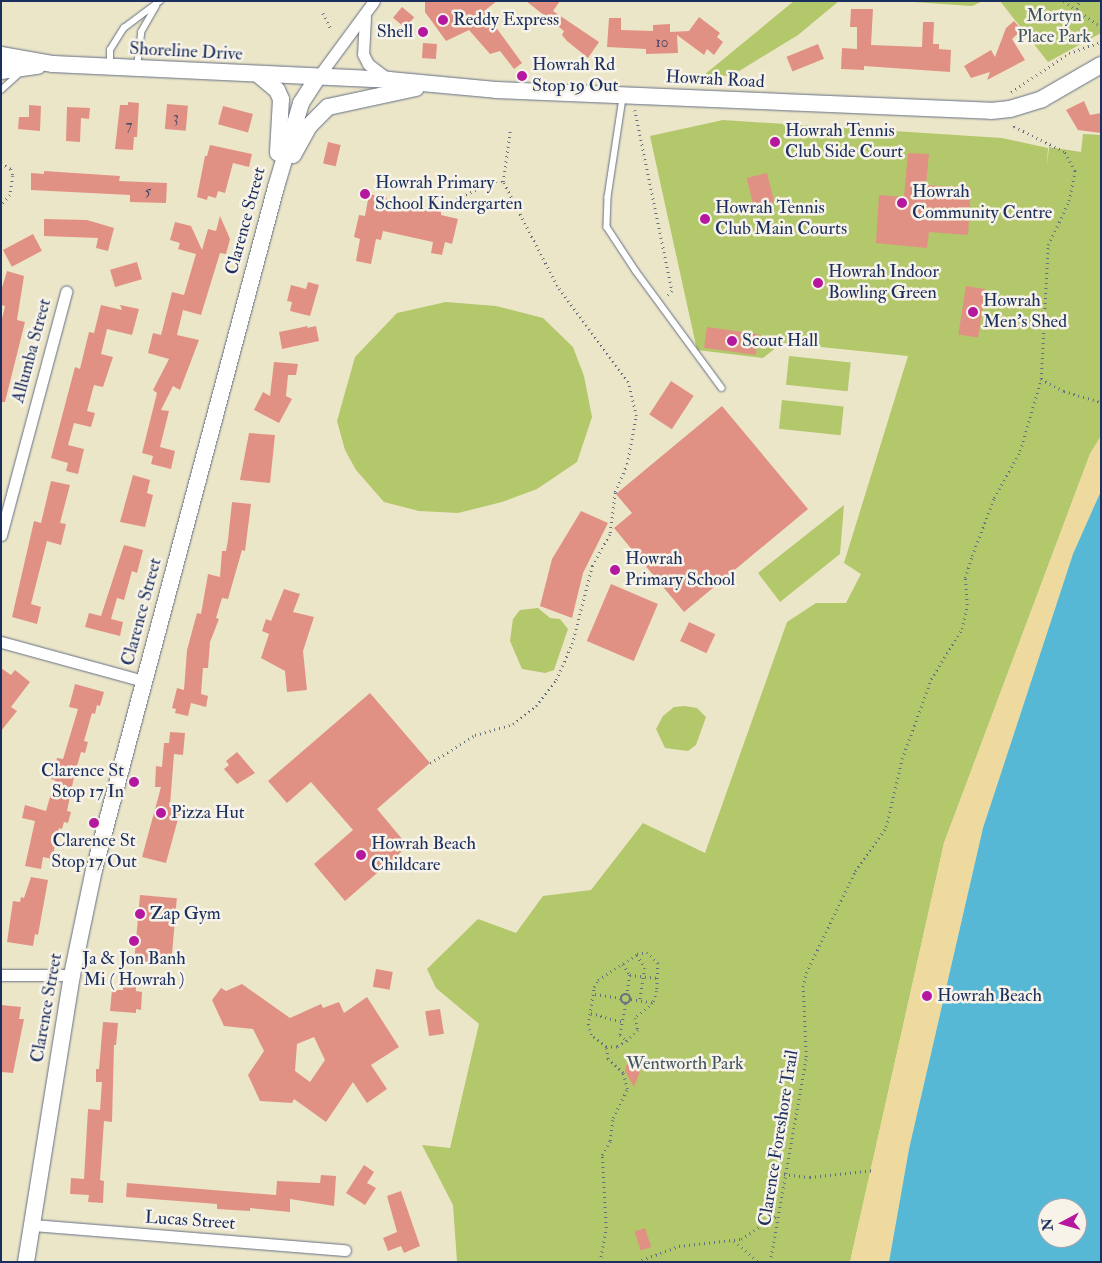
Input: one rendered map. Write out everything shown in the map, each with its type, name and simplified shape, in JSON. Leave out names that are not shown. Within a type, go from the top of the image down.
[{"type":"main road","name":"Shoreline Drive","points":[[1,55],[53,64],[110,68],[318,77]]},
{"type":"main road","name":"Shoreline Drive","points":[[1,71],[53,64]]},
{"type":"main road","name":"Howrah Road","points":[[318,77],[624,96],[996,110],[1042,99],[1101,65]]},
{"type":"main road","points":[[259,75],[278,91],[282,104],[276,187]]},
{"type":"main road","name":"Clarence Street","points":[[26,1262],[72,975],[94,870],[276,187],[301,103],[318,77]]},
{"type":"main road","points":[[276,187],[309,126],[323,110],[344,102],[433,85]]},
{"type":"street","name":"Clarence Street","points":[[318,77],[374,1]]},
{"type":"street","points":[[366,13],[363,54],[368,64],[389,80]]},
{"type":"street","name":"Allumba Street","points":[[1,535],[66,292]]},
{"type":"street","points":[[1,642],[144,681]]},
{"type":"street","points":[[1,975],[72,975]]},
{"type":"street","name":"Lucas Street","points":[[32,1225],[345,1250]]},
{"type":"lane","points":[[110,68],[114,41],[138,16],[159,2]]},
{"type":"lane","points":[[137,69],[141,32],[159,2]]},
{"type":"lane","points":[[1,90],[25,68]]},
{"type":"lane","points":[[624,96],[608,197],[607,227],[660,304],[722,388]]},
{"type":"path","points":[[1064,1],[1101,26]]},
{"type":"path","points":[[1077,9],[1079,1]]},
{"type":"path","points":[[324,13],[331,29]]},
{"type":"path","points":[[1009,98],[1008,94],[1037,72],[1069,53],[1101,42]]},
{"type":"path","points":[[635,108],[672,290],[660,304]]},
{"type":"path","name":"Clarence Foreshore Trail","points":[[770,1262],[806,1057],[803,987],[806,973],[855,871],[886,827],[902,759],[931,679],[964,623],[967,605],[965,578],[972,556],[994,498],[1020,451],[1041,380],[1048,245],[1069,201],[1075,171],[1064,152],[1014,127],[1012,121]]},
{"type":"path","points":[[430,763],[475,735],[513,724],[536,706],[556,680],[572,644],[592,566],[610,533],[615,492],[627,464],[636,416],[628,382],[557,286],[503,182],[510,131]]},
{"type":"path","points":[[1,162],[11,169],[13,176],[10,195],[1,206]]},
{"type":"path","points":[[439,208],[491,182],[503,182]]},
{"type":"path","points":[[1041,380],[1064,391],[1101,402]]},
{"type":"path","points":[[647,952],[655,957],[658,978],[653,1003],[635,1018],[638,1030],[627,1041],[617,1047],[606,1047],[591,1035],[588,1025],[598,980],[622,964],[637,954],[647,952]]},
{"type":"path","points":[[637,954],[645,968],[640,1000]]},
{"type":"path","points":[[621,998],[627,994],[630,975],[622,964]]},
{"type":"path","points":[[630,975],[658,978]]},
{"type":"path","points":[[594,994],[621,998],[626,1004]]},
{"type":"path","points":[[627,994],[631,999],[653,1003]]},
{"type":"path","points":[[627,1041],[620,1035],[626,1004],[631,999]]},
{"type":"path","points":[[591,1013],[622,1022]]},
{"type":"path","points":[[600,1262],[606,1228],[602,1155],[610,1141],[613,1118],[627,1089],[623,1073],[608,1059],[606,1047]]},
{"type":"path","points":[[784,1174],[810,1177],[875,1170]]},
{"type":"path","points":[[637,1262],[679,1246],[733,1240],[751,1234],[779,1214]]},
{"type":"path","points":[[733,1240],[742,1244],[759,1262]]},
{"type":"green space","points":[[794,1],[839,1],[798,35],[731,76],[704,75]]},
{"type":"green space","name":"Mortyn Place Park","points":[[898,1],[983,1],[972,6]]},
{"type":"green space","name":"Mortyn Place Park","points":[[1000,1],[1101,1],[1101,33],[1048,62]]},
{"type":"green space","name":"Wentworth Park","points":[[723,120],[1002,138],[1048,148],[1047,166],[1049,147],[1081,152],[1083,134],[1101,135],[1101,436],[1090,454],[944,843],[850,1262],[457,1262],[453,1205],[422,1145],[450,1148],[479,1024],[436,988],[427,969],[478,919],[516,933],[543,896],[591,890],[643,823],[705,853],[787,622],[816,603],[846,603],[861,574],[844,563],[908,356],[782,343],[763,358],[697,350],[650,136]]},
{"type":"green space","points":[[446,302],[496,306],[543,318],[573,347],[584,376],[592,417],[577,462],[537,489],[502,502],[458,513],[419,511],[384,502],[356,470],[345,450],[337,421],[355,357],[397,313]]},
{"type":"green space","points":[[789,356],[851,362],[848,391],[786,385]]},
{"type":"green space","points":[[782,400],[844,406],[841,435],[779,429]]},
{"type":"green space","points":[[844,505],[840,554],[780,602],[758,573]]},
{"type":"green space","points":[[538,608],[550,618],[560,619],[568,629],[554,670],[545,673],[522,669],[510,641],[513,619],[520,610]]},
{"type":"green space","points":[[674,707],[697,708],[706,717],[696,745],[688,751],[665,748],[656,729],[663,716]]},
{"type":"sand","name":"Howrah Beach","points":[[1101,436],[1101,491],[1073,554],[983,828],[909,1149],[889,1262],[850,1262],[944,843],[1090,454]]},
{"type":"water","points":[[1101,491],[1101,1262],[889,1262],[909,1149],[983,828],[1073,554]]},
{"type":"building","points":[[425,1],[497,1],[484,11],[522,63],[514,69],[500,51],[490,54],[469,30],[446,41],[425,12]]},
{"type":"building","points":[[526,1],[560,1],[553,11],[599,42],[588,58],[567,41],[562,35],[564,31]]},
{"type":"building","points":[[402,7],[414,17],[405,28],[393,18]]},
{"type":"building","points":[[851,9],[873,9],[871,45],[922,47],[923,22],[934,22],[933,44],[939,44],[939,49],[951,50],[950,72],[864,66],[864,70],[841,69],[842,48],[857,49],[857,27],[850,27]]},
{"type":"building","points":[[699,17],[720,33],[717,37],[723,42],[714,55],[707,49],[704,55],[677,35],[678,53],[646,54],[646,49],[607,47],[609,18],[621,18],[621,30],[653,31],[653,25],[670,24],[670,32],[689,31]]},
{"type":"building","points":[[1014,21],[1022,30],[1012,39],[1025,60],[987,80],[990,72],[971,78],[964,66],[991,50],[995,57],[1006,28]]},
{"type":"building","points":[[423,43],[437,44],[436,59],[422,58]]},
{"type":"building","points":[[818,44],[824,59],[792,72],[786,57]]},
{"type":"building","points":[[1084,101],[1090,115],[1101,113],[1101,133],[1078,130],[1066,110]]},
{"type":"building","points":[[128,102],[139,103],[137,137],[134,137],[133,150],[115,149],[120,105],[128,105]]},
{"type":"building","points":[[167,104],[188,106],[186,131],[165,129]]},
{"type":"building","points":[[29,105],[41,106],[40,131],[18,129],[19,117],[29,117]]},
{"type":"building","points":[[223,106],[253,114],[248,132],[218,124]]},
{"type":"building","points":[[67,107],[90,108],[89,119],[81,118],[80,142],[66,141]]},
{"type":"building","points":[[328,142],[341,145],[336,166],[323,163]]},
{"type":"building","points":[[210,145],[252,154],[249,167],[233,163],[225,193],[218,191],[216,198],[208,196],[207,200],[197,197],[205,156],[207,156]]},
{"type":"building","name":"Howrah Community Centre","points":[[908,153],[929,154],[926,185],[971,188],[968,235],[929,232],[927,248],[876,243],[879,195],[904,197]]},
{"type":"building","points":[[44,171],[120,176],[119,181],[167,183],[166,203],[130,202],[130,195],[31,190],[31,173],[44,174]]},
{"type":"building","points":[[767,173],[774,202],[754,207],[747,178]]},
{"type":"building","points":[[369,194],[387,198],[387,201],[441,211],[441,215],[458,219],[452,244],[445,242],[442,255],[431,253],[433,242],[383,231],[381,240],[376,239],[371,264],[356,261],[360,239],[354,237],[359,215],[365,216]]},
{"type":"building","points":[[220,216],[230,239],[226,254],[220,253],[201,315],[183,310],[177,335],[199,340],[180,390],[173,386],[161,410],[169,411],[160,447],[175,451],[171,469],[151,464],[153,456],[142,453],[157,393],[153,390],[169,359],[148,353],[153,333],[161,335],[172,292],[184,295],[196,254],[178,249],[180,243],[170,240],[175,222],[191,226],[202,250],[208,229],[216,231]]},
{"type":"building","points":[[44,219],[87,220],[114,228],[108,251],[96,248],[98,238],[44,236]]},
{"type":"building","points":[[33,234],[42,251],[12,267],[3,250]]},
{"type":"building","points":[[137,262],[142,279],[115,287],[110,270]]},
{"type":"building","points":[[7,271],[24,276],[17,320],[25,322],[5,402],[1,402],[1,323],[5,306],[1,305],[1,291]]},
{"type":"building","points":[[308,282],[319,285],[310,316],[290,311],[292,302],[287,301],[291,285],[306,289]]},
{"type":"building","name":"Howrah Men's Shed","points":[[966,286],[986,289],[978,338],[958,334]]},
{"type":"building","points":[[101,305],[122,310],[120,305],[139,309],[132,335],[107,329],[101,354],[113,357],[103,387],[94,385],[87,411],[95,413],[91,427],[74,423],[68,445],[84,449],[78,474],[66,471],[68,463],[51,458],[75,367],[80,369],[89,332],[94,333]]},
{"type":"building","points":[[308,326],[307,328],[316,326],[319,341],[282,349],[279,332]]},
{"type":"building","name":"Scout Hall","points":[[707,327],[758,334],[756,355],[704,348]]},
{"type":"building","points":[[274,362],[298,364],[296,375],[288,375],[286,396],[292,399],[279,423],[254,410],[263,392],[270,396]]},
{"type":"building","points":[[671,381],[694,396],[672,429],[649,415]]},
{"type":"building","name":"Howrah Primary School","points":[[722,406],[808,509],[684,612],[614,528],[632,513],[616,494]]},
{"type":"building","points":[[249,433],[275,435],[270,483],[240,480]]},
{"type":"building","points":[[133,475],[150,480],[147,493],[153,495],[145,527],[120,522]]},
{"type":"building","points":[[51,481],[70,485],[60,523],[66,524],[61,545],[47,541],[31,604],[41,607],[37,624],[12,617],[34,521],[41,523]]},
{"type":"building","points":[[232,502],[251,504],[245,551],[242,550],[228,599],[222,598],[216,618],[219,619],[210,642],[208,668],[203,668],[201,694],[208,696],[206,707],[191,703],[188,716],[175,713],[176,709],[172,708],[177,688],[184,690],[187,650],[197,613],[201,614],[208,574],[220,577],[222,551],[226,551]]},
{"type":"building","points":[[581,511],[608,523],[583,573],[572,618],[540,606],[552,559]]},
{"type":"building","points":[[124,545],[143,550],[137,573],[132,571],[124,600],[117,598],[111,619],[123,622],[120,636],[85,627],[89,613],[101,616]]},
{"type":"building","points":[[611,584],[658,604],[634,661],[587,641]]},
{"type":"building","points":[[284,589],[300,594],[293,612],[314,617],[303,651],[307,690],[287,692],[285,671],[261,658],[269,634],[262,631],[266,619],[271,621]]},
{"type":"building","points":[[689,622],[715,634],[706,653],[680,641]]},
{"type":"building","points":[[1,668],[11,675],[15,670],[30,682],[11,707],[17,711],[1,731]]},
{"type":"building","points":[[75,684],[104,692],[100,706],[97,705],[95,714],[92,713],[84,741],[88,742],[85,753],[81,752],[74,777],[67,811],[71,812],[68,823],[64,822],[62,829],[59,828],[52,859],[43,857],[41,869],[25,866],[35,821],[22,818],[25,805],[46,811],[55,780],[51,779],[57,758],[63,759],[78,709],[69,707]]},
{"type":"building","points":[[370,693],[430,763],[377,809],[408,846],[345,901],[314,864],[353,830],[311,782],[287,803],[268,781]]},
{"type":"building","points":[[170,732],[185,733],[183,755],[174,754],[170,805],[181,808],[166,863],[142,857],[161,787],[155,787],[156,766],[162,767],[164,743],[169,743]]},
{"type":"building","points":[[237,752],[255,773],[237,784],[224,769],[229,765],[226,761]]},
{"type":"building","points":[[31,877],[48,880],[38,935],[35,934],[33,946],[7,942],[13,901],[20,902],[21,897],[24,898]]},
{"type":"building","points":[[140,895],[177,898],[171,964],[134,961]]},
{"type":"building","points":[[376,969],[393,972],[390,990],[373,987]]},
{"type":"building","points":[[242,984],[290,1018],[321,1004],[323,1008],[339,1002],[344,1013],[367,997],[399,1047],[371,1065],[387,1089],[367,1103],[353,1082],[326,1122],[294,1099],[292,1103],[260,1101],[248,1075],[264,1051],[253,1029],[224,1026],[212,1000],[221,988],[226,991]],"holes":[[[314,1037],[325,1060],[310,1082],[295,1071],[297,1044]]]},
{"type":"building","points":[[123,985],[136,986],[136,991],[142,992],[141,1010],[136,1009],[136,1013],[110,1011],[112,990],[123,990]]},
{"type":"building","points":[[1,1005],[21,1007],[19,1019],[24,1019],[13,1073],[1,1072]]},
{"type":"building","points":[[440,1009],[444,1034],[429,1036],[425,1011]]},
{"type":"building","points":[[103,1022],[118,1023],[116,1045],[114,1045],[112,1122],[104,1121],[100,1180],[104,1181],[103,1203],[88,1202],[89,1195],[70,1194],[71,1178],[84,1179],[88,1109],[100,1110],[102,1082],[96,1082],[96,1069],[99,1069]]},
{"type":"building","points":[[636,1061],[641,1069],[634,1087],[625,1071],[627,1063]]},
{"type":"building","points":[[364,1165],[374,1172],[367,1183],[376,1188],[365,1205],[346,1193]]},
{"type":"building","points":[[321,1175],[336,1176],[334,1206],[290,1199],[290,1212],[250,1208],[250,1211],[217,1209],[217,1204],[126,1197],[127,1183],[276,1195],[277,1181],[320,1183]]},
{"type":"building","points":[[401,1191],[420,1246],[404,1253],[401,1246],[388,1251],[383,1238],[397,1232],[387,1196]]},
{"type":"building","points":[[645,1228],[651,1247],[641,1250],[635,1231]]},
{"type":"place","name":"Reddy Express","points":[[443,20]]},
{"type":"place","name":"Shell","points":[[423,32]]},
{"type":"place","name":"Howrah Rd Stop 19 Out","points":[[522,76]]},
{"type":"place","name":"Howrah Tennis Club Side Court","points":[[775,142]]},
{"type":"place","name":"Howrah Primary School Kindergarten","points":[[365,194]]},
{"type":"place","name":"Howrah Community Centre","points":[[902,203]]},
{"type":"place","name":"Howrah Tennis Club Main Courts","points":[[705,219]]},
{"type":"place","name":"Howrah Indoor Bowling Green","points":[[818,283]]},
{"type":"place","name":"Howrah Men's Shed","points":[[973,312]]},
{"type":"place","name":"Scout Hall","points":[[732,341]]},
{"type":"place","name":"Howrah Primary School","points":[[615,570]]},
{"type":"place","name":"Clarence St Stop 17 In","points":[[134,782]]},
{"type":"place","name":"Pizza Hut","points":[[161,813]]},
{"type":"place","name":"Clarence St Stop 17 Out","points":[[94,823]]},
{"type":"place","name":"Howrah Beach Childcare","points":[[361,855]]},
{"type":"place","name":"Zap Gym","points":[[140,914]]},
{"type":"place","name":"Ja & Jon Banh Mi ( Howrah )","points":[[134,941]]},
{"type":"place","name":"Howrah Beach","points":[[927,996]]}]
